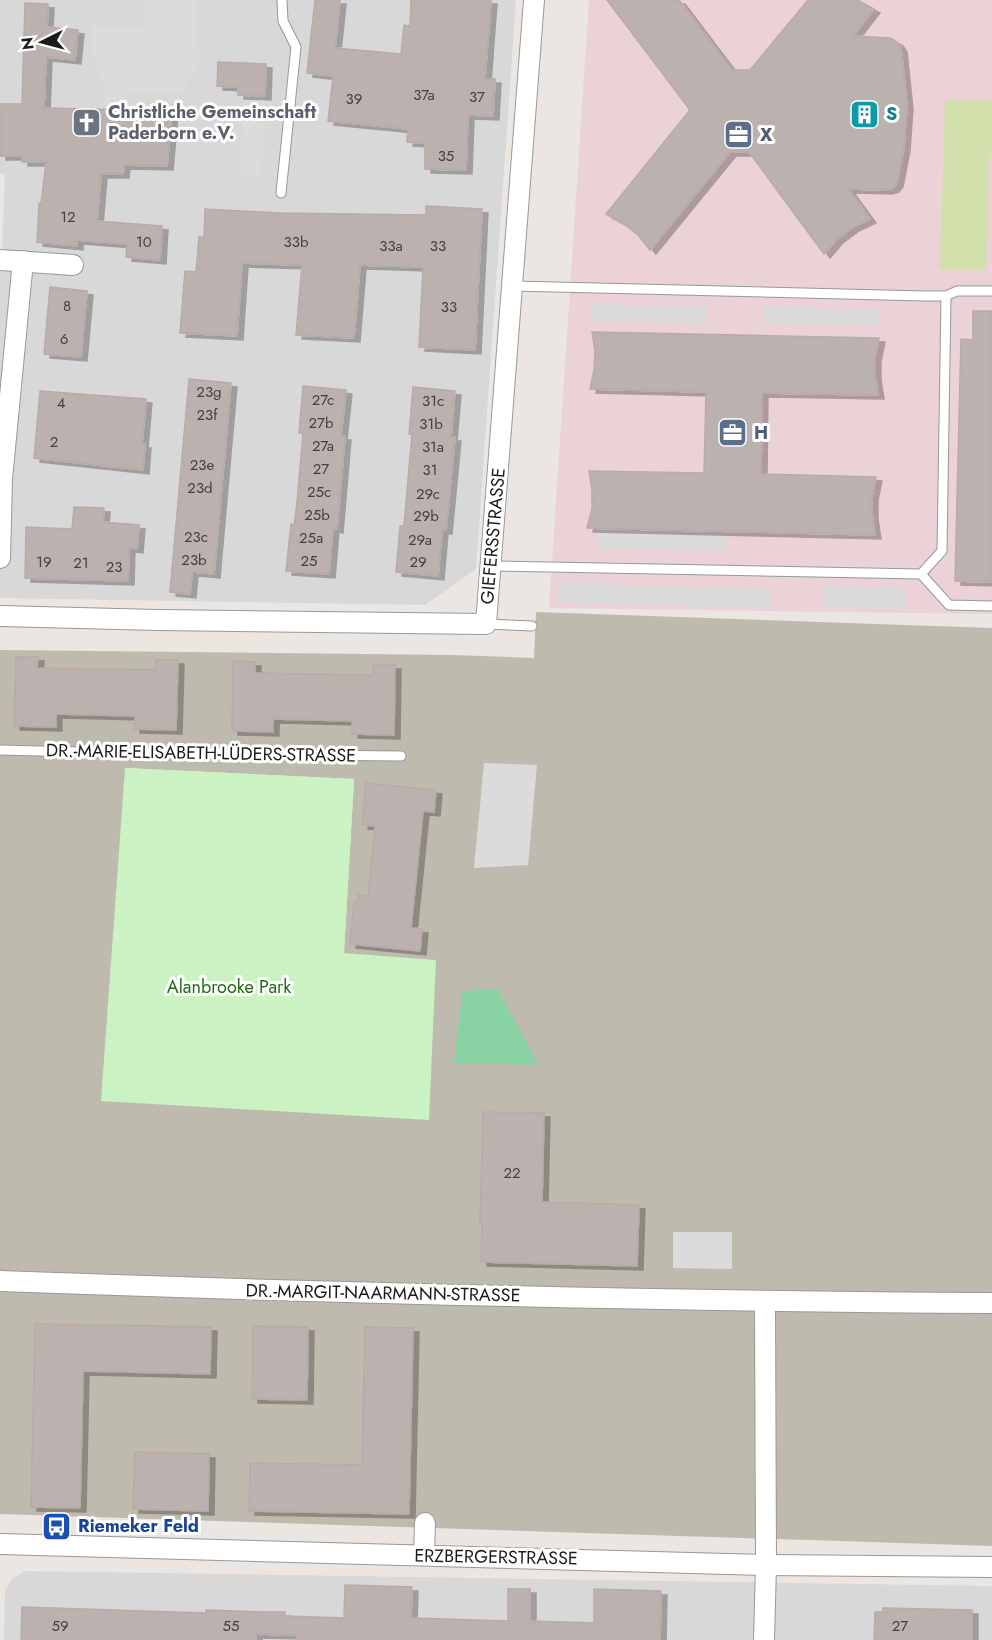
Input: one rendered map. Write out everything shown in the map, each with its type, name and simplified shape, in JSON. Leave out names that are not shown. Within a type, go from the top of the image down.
[{"type":"street","name":"GIEFERSSTRASSE","points":[[0,616],[486,624],[534,0]]},
{"type":"street","points":[[0,260],[73,265]]},
{"type":"street","points":[[0,558],[2,478],[23,261]]},
{"type":"street","name":"DR.-MARGIT-NAARMANN-STRASSE","points":[[0,1281],[205,1289],[765,1302],[992,1303]]},
{"type":"street","points":[[764,1640],[765,1302]]},
{"type":"street","points":[[424,1555],[425,1523]]},
{"type":"street","name":"ERZBERGERSTRASSE","points":[[0,1544],[766,1565],[992,1567]]},
{"type":"lane","points":[[281,193],[296,47],[283,21],[282,0]]},
{"type":"lane","points":[[513,286],[946,296],[957,291],[992,291]]},
{"type":"lane","points":[[921,574],[942,551],[946,296]]},
{"type":"lane","points":[[491,566],[921,574],[949,605],[992,606]]},
{"type":"lane","points":[[486,624],[532,626]]},
{"type":"lane","name":"DR.-MARIE-ELISABETH-LÜDERS-STRASSE","points":[[0,750],[401,756]]},
{"type":"shaded area","points":[[0,0],[516,0],[476,569],[425,605],[0,598],[0,250],[2,250],[5,174],[0,174]]},
{"type":"shaded area","points":[[145,0],[198,0],[196,45],[204,55],[181,93],[126,91],[126,106],[105,105],[105,90],[92,54],[92,27],[144,27]]},
{"type":"shaded area","points":[[589,0],[992,0],[992,614],[549,608]]},
{"type":"shaded area","points":[[243,97],[264,97],[262,176],[240,175]]},
{"type":"shaded area","points":[[592,304],[708,307],[707,323],[591,321]]},
{"type":"shaded area","points":[[764,307],[879,310],[879,326],[764,324]]},
{"type":"shaded area","points":[[598,530],[726,532],[725,551],[598,549]]},
{"type":"shaded area","points":[[559,583],[769,589],[769,609],[558,602]]},
{"type":"shaded area","points":[[824,586],[906,588],[906,609],[824,607]]},
{"type":"shaded area","points":[[536,612],[992,628],[992,1546],[0,1514],[0,650],[534,658]],"holes":[[[125,768],[354,779],[344,953]]]},
{"type":"shaded area","points":[[484,763],[537,765],[528,865],[474,868]]},
{"type":"shaded area","points":[[673,1232],[732,1232],[732,1269],[673,1268]]},
{"type":"shaded area","points":[[25,1571],[992,1586],[992,1640],[4,1640],[5,1591],[12,1579]]},
{"type":"green space","points":[[945,100],[992,101],[992,153],[989,153],[986,270],[940,269]]},
{"type":"green space","name":"Alanbrooke Park","points":[[125,768],[354,779],[344,953],[436,960],[429,1120],[101,1101]]},
{"type":"green space","points":[[498,989],[538,1065],[454,1063],[462,991]]},
{"type":"building","points":[[315,0],[340,0],[335,48],[401,54],[404,25],[410,26],[411,0],[491,0],[485,79],[495,79],[493,116],[468,115],[466,170],[425,169],[425,143],[407,142],[408,129],[328,121],[333,76],[307,73]]},
{"type":"building","name":"X","points":[[607,0],[679,0],[732,70],[750,70],[808,0],[857,0],[874,9],[853,36],[890,38],[901,48],[907,105],[904,147],[897,183],[893,188],[886,190],[848,189],[870,219],[853,227],[837,239],[824,254],[749,152],[730,152],[650,250],[638,235],[623,223],[606,214],[690,110]]},
{"type":"building","points":[[25,3],[48,4],[47,27],[78,30],[75,60],[46,57],[44,108],[172,111],[167,166],[124,165],[123,174],[101,174],[97,221],[162,226],[160,260],[126,257],[127,244],[77,240],[77,246],[37,242],[39,203],[41,204],[46,162],[22,162],[22,156],[0,156],[0,104],[22,104]]},
{"type":"building","points":[[218,62],[266,64],[265,96],[238,95],[238,87],[217,86]]},
{"type":"building","points":[[426,206],[482,209],[475,350],[419,347],[423,267],[360,265],[354,338],[296,335],[302,265],[242,263],[237,336],[180,333],[185,271],[196,272],[199,237],[204,237],[205,209],[280,213],[426,215]]},
{"type":"building","points":[[50,287],[87,291],[81,357],[44,354]]},
{"type":"building","points":[[973,311],[992,311],[992,582],[955,581],[961,339],[973,340]]},
{"type":"building","name":"H","points":[[592,332],[879,338],[875,357],[878,395],[762,393],[761,474],[876,477],[872,496],[875,535],[587,528],[592,509],[589,471],[704,473],[706,392],[590,389],[595,351]]},
{"type":"building","points":[[189,379],[231,383],[214,574],[192,572],[190,594],[170,592]]},
{"type":"building","points":[[303,386],[346,390],[341,436],[345,436],[337,529],[333,528],[329,574],[286,571],[291,524],[294,525],[297,502],[303,433],[299,433]]},
{"type":"building","points":[[413,387],[455,391],[451,437],[455,437],[446,530],[442,530],[438,576],[396,572],[400,526],[404,526],[412,434],[409,434]]},
{"type":"building","points":[[40,391],[146,399],[142,444],[145,444],[143,470],[34,458]]},
{"type":"building","points":[[74,507],[104,508],[103,522],[139,525],[137,549],[129,548],[128,581],[25,578],[26,527],[72,529]]},
{"type":"building","points":[[16,657],[38,657],[37,668],[155,670],[156,660],[178,660],[176,730],[134,729],[135,716],[56,714],[56,727],[14,726]]},
{"type":"building","points":[[233,661],[255,662],[255,673],[373,675],[373,665],[395,665],[394,735],[352,734],[352,721],[273,719],[273,732],[232,731]]},
{"type":"building","points":[[366,783],[436,790],[434,812],[423,811],[411,928],[422,929],[420,951],[350,944],[354,903],[357,903],[358,895],[368,896],[375,826],[362,825]]},
{"type":"building","points":[[483,1112],[544,1113],[542,1202],[639,1205],[637,1266],[481,1262]]},
{"type":"building","points":[[35,1324],[211,1327],[210,1374],[83,1371],[80,1508],[31,1507]]},
{"type":"building","points":[[253,1326],[308,1327],[307,1400],[252,1399]]},
{"type":"building","points":[[365,1327],[413,1328],[409,1514],[249,1511],[250,1463],[362,1465]]},
{"type":"building","points":[[135,1452],[209,1454],[208,1511],[133,1509]]},
{"type":"building","points":[[345,1585],[412,1587],[411,1618],[508,1621],[508,1589],[530,1589],[530,1621],[594,1623],[594,1589],[661,1591],[660,1640],[297,1640],[297,1635],[256,1634],[256,1640],[21,1640],[22,1607],[206,1613],[206,1610],[285,1612],[285,1616],[344,1618]]},
{"type":"building","points":[[883,1608],[972,1610],[972,1640],[874,1640],[875,1612],[883,1612]]},
{"type":"place","name":"S","points":[[865,114]]},
{"type":"place","name":"Christliche Gemeinschaft Paderborn e.V.","points":[[87,122]]},
{"type":"place","name":"X","points":[[739,135]]},
{"type":"place","name":"H","points":[[733,433]]},
{"type":"place","name":"Riemeker Feld","points":[[57,1526]]}]
